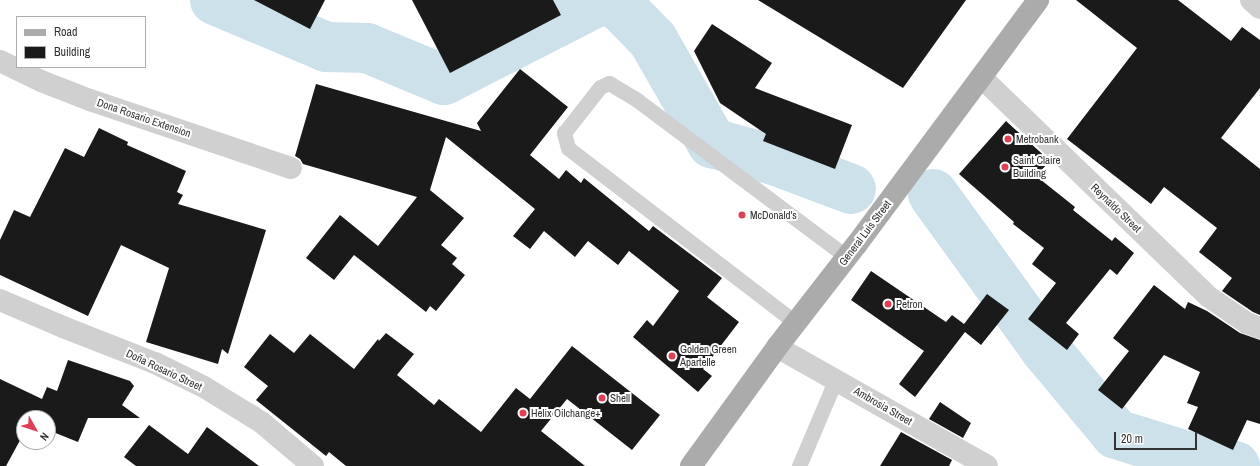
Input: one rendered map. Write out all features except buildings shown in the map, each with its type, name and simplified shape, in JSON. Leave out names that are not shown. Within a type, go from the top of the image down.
[{"type":"main road","name":"General Luis Street","points":[[691,466],[777,347],[847,257],[1038,0]]},
{"type":"street","points":[[1251,0],[1260,8]]},
{"type":"street","name":"Dona Rosario Extension","points":[[0,61],[41,81],[90,100],[291,168]]},
{"type":"street","name":"Reynaldo Street","points":[[981,77],[1209,297],[1247,323],[1260,328]]},
{"type":"street","name":"Doña Rosario Street","points":[[0,300],[63,327],[155,362],[204,387],[261,422],[313,466]]},
{"type":"street","name":"Ambrosia Street","points":[[777,347],[836,379],[987,466]]},
{"type":"lane","points":[[796,322],[568,148],[564,133],[600,87],[609,84],[638,100],[847,257]]},
{"type":"lane","points":[[799,466],[836,379]]},
{"type":"waterway","points":[[215,0],[326,47],[367,48],[444,80],[600,0]]},
{"type":"waterway","points":[[602,0],[619,5],[653,40],[712,143],[777,161],[851,189]]},
{"type":"waterway","points":[[933,194],[1046,350],[1116,434],[1190,457],[1235,466]]},
{"type":"place","name":"Metrobank","points":[[1008,139]]},
{"type":"place","name":"Saint Claire Building","points":[[1005,167]]},
{"type":"place","name":"McDonald's","points":[[742,215]]},
{"type":"place","name":"Petron","points":[[888,304]]},
{"type":"place","name":"Golden Green Apartelle","points":[[672,356]]},
{"type":"place","name":"Shell","points":[[602,398]]},
{"type":"place","name":"Helix Oilchange+","points":[[523,413]]}]
